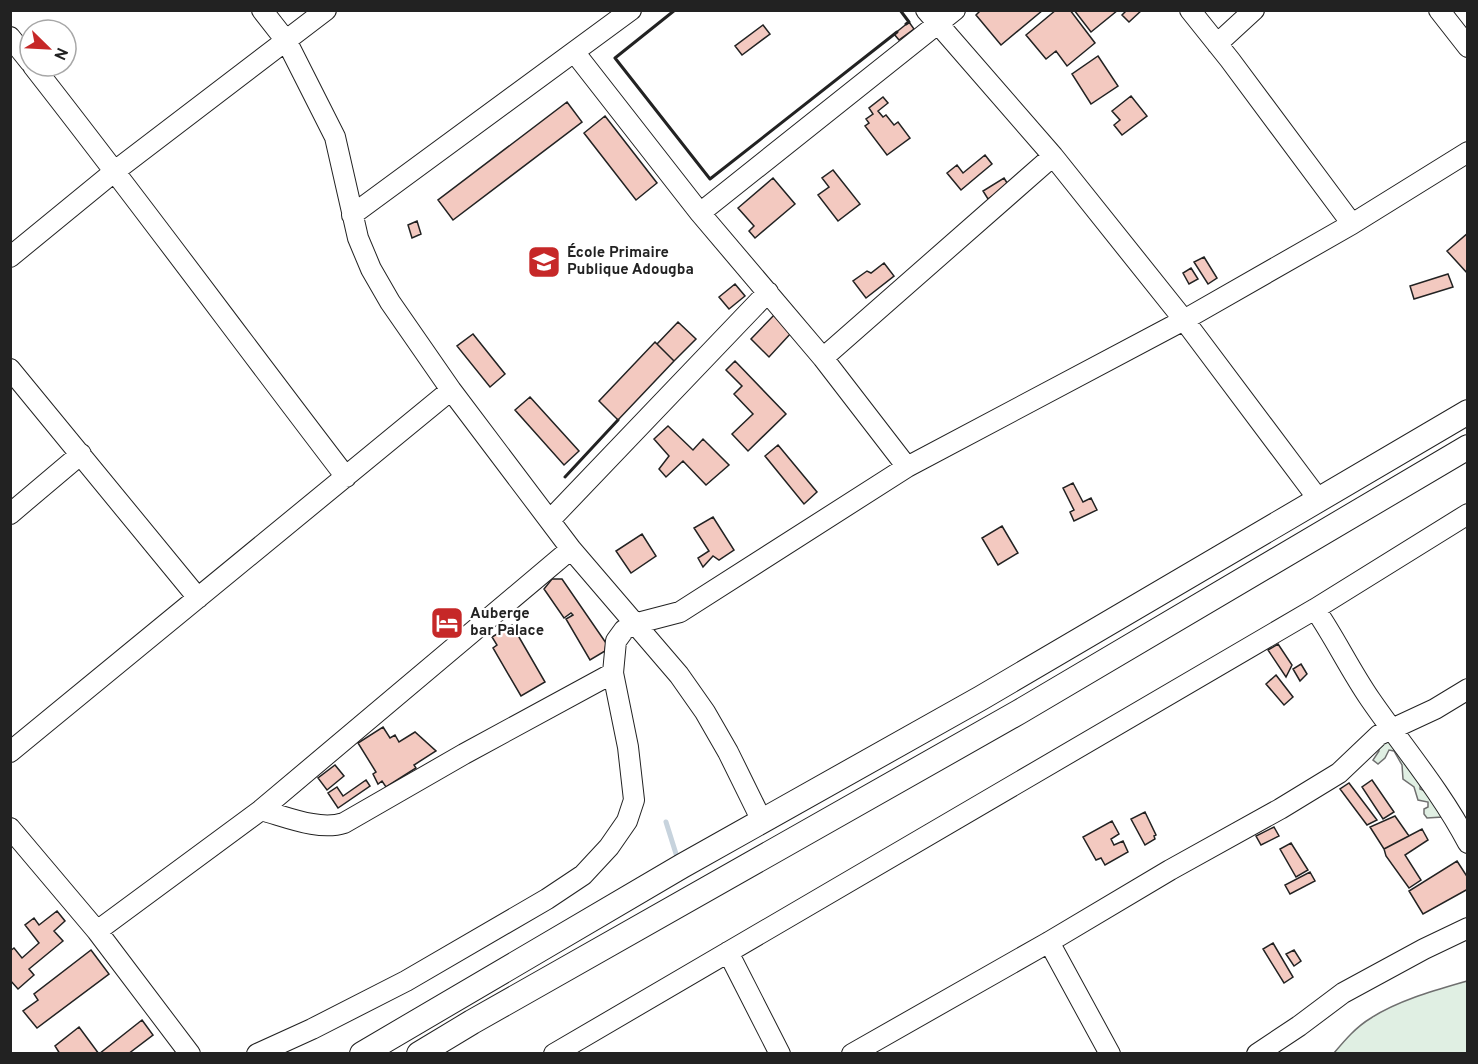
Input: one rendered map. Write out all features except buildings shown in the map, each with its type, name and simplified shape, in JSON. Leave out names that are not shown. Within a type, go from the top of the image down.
[{"type":"main road","points":[[362,1053],[762,821],[981,698],[1467,412]]},
{"type":"main road","points":[[419,1053],[1019,712],[1467,447]]},
{"type":"street","points":[[262,10],[287,42],[335,137],[357,238],[390,302],[451,390],[571,549],[679,675],[705,712],[728,752],[762,821]]},
{"type":"street","points":[[10,257],[116,171],[326,10]]},
{"type":"street","points":[[352,215],[631,10]]},
{"type":"street","points":[[700,213],[932,18],[955,10]]},
{"type":"street","points":[[1191,10],[1352,224]]},
{"type":"street","points":[[1217,44],[1254,10]]},
{"type":"street","points":[[1440,10],[1467,48]]},
{"type":"street","points":[[932,18],[1053,156],[1184,320],[1319,500]]},
{"type":"street","points":[[575,53],[700,213],[823,358],[908,467]]},
{"type":"street","points":[[42,78],[116,171],[247,349],[346,477]]},
{"type":"street","points":[[257,1053],[312,1029],[406,981],[547,899],[583,875],[609,847],[627,821],[634,800],[628,747],[613,673],[616,641],[624,630],[634,624],[680,612],[908,467],[1184,320],[1352,224],[1467,152]]},
{"type":"street","points":[[823,358],[1053,156]]},
{"type":"street","points":[[550,520],[768,292]]},
{"type":"street","points":[[10,369],[198,598]]},
{"type":"street","points":[[10,752],[451,390]]},
{"type":"street","points":[[10,514],[81,454]]},
{"type":"street","points":[[554,1053],[1316,609],[1467,514]]},
{"type":"street","points":[[97,931],[261,810],[571,549]]},
{"type":"street","points":[[1316,609],[1359,682],[1425,772],[1458,824],[1467,843]]},
{"type":"street","points":[[261,810],[319,825],[333,826],[344,823],[613,673]]},
{"type":"street","points":[[852,1053],[1300,797],[1339,773],[1379,735],[1435,709],[1467,689]]},
{"type":"street","points":[[10,828],[97,931],[190,1053]]},
{"type":"street","points":[[1257,1053],[1299,1026],[1343,993],[1467,928]]},
{"type":"street","points":[[1049,942],[1110,1053]]},
{"type":"street","points":[[728,952],[780,1053]]},
{"type":"green space","points":[[1378,738],[1404,742],[1417,748],[1421,762],[1420,789],[1428,792],[1442,817],[1427,818],[1424,814],[1428,802],[1418,800],[1414,787],[1403,779],[1402,765],[1394,751],[1389,750],[1378,764],[1373,760],[1379,751]]},
{"type":"green space","points":[[1467,981],[1467,1053],[1334,1053],[1366,1022],[1393,1006]]},
{"type":"waterway","points":[[666,822],[677,857]]},
{"type":"wall","points":[[675,10],[615,58],[710,179],[897,32]]},
{"type":"wall","points":[[900,10],[909,22],[906,24]]},
{"type":"wall","points":[[565,477],[618,420]]},
{"type":"place","name":"École Primaire Publique Adougba","points":[[544,262]]},
{"type":"place","name":"Auberge bar Palace","points":[[447,623]]}]
